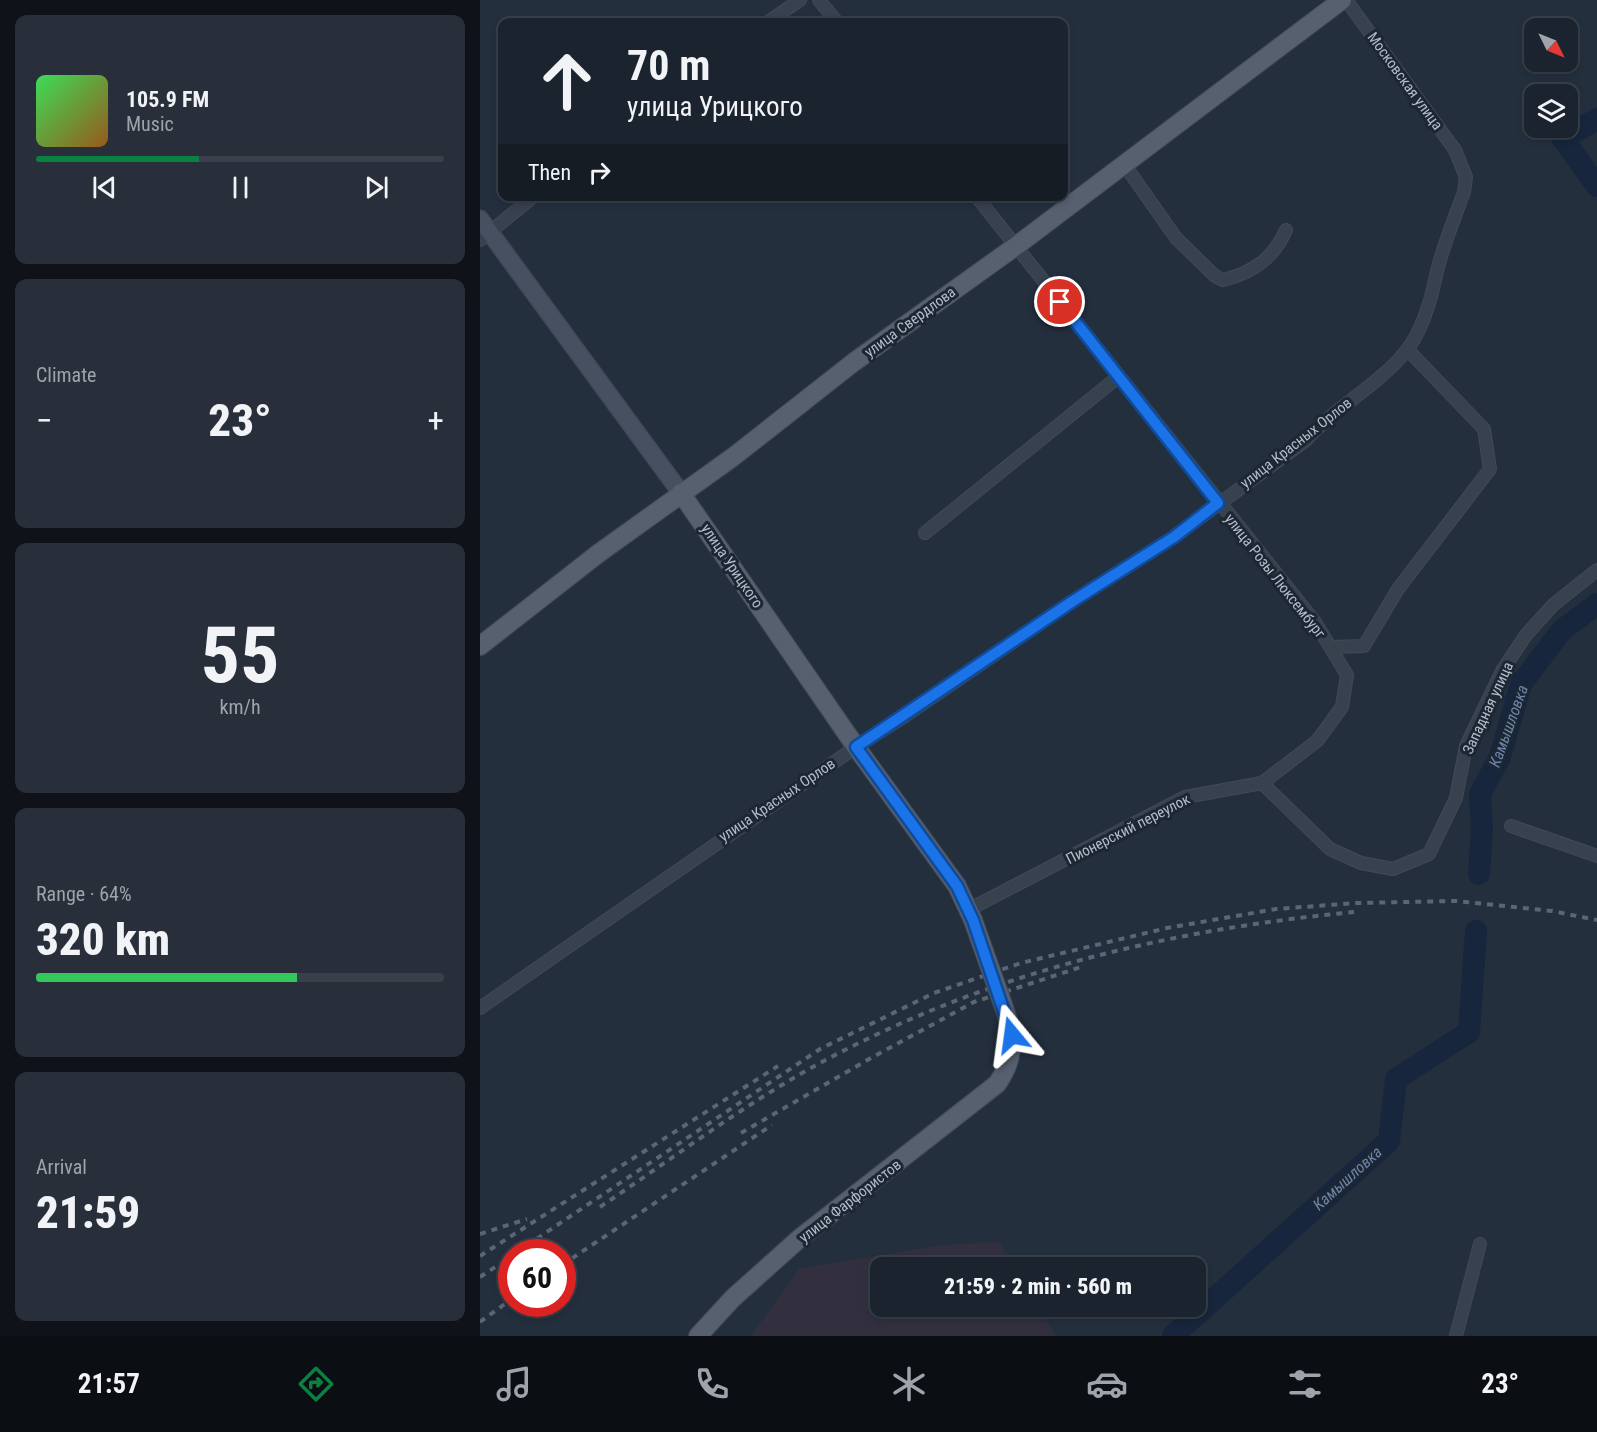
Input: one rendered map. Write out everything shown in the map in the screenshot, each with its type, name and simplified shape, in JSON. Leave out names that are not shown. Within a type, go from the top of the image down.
[{"type":"main road","name":"улица Свердлова","points":[[480,646],[681,493],[733,457],[854,362],[1016,246],[1344,0]]},
{"type":"main road","name":"улица Урицкого","points":[[480,219],[485,236],[681,493],[856,747],[951,877],[970,915],[1006,1013],[1013,1048],[1006,1071]]},
{"type":"main road","name":"улица Фарфористов","points":[[698,1336],[734,1298],[800,1238],[984,1096],[1006,1071]]},
{"type":"street","points":[[774,18],[800,0]]},
{"type":"street","points":[[819,0],[834,18]]},
{"type":"street","name":"Московская улица","points":[[1344,0],[1462,163]]},
{"type":"street","name":"улица Красных Орлов","points":[[480,1008],[856,747],[915,710],[1073,601],[1174,537],[1306,440],[1323,420],[1380,377],[1408,350],[1422,322],[1464,192],[1466,177],[1462,163]]},
{"type":"street","points":[[1124,164],[1176,238],[1215,276],[1223,279],[1253,269],[1270,257],[1280,246],[1286,230]]},
{"type":"street","points":[[485,236],[528,201]]},
{"type":"street","name":"улица Розы Люксембург","points":[[980,201],[1218,503],[1315,622],[1347,675]]},
{"type":"street","points":[[1330,647],[1364,646],[1398,589],[1490,469],[1484,429],[1408,350]]},
{"type":"street","points":[[925,533],[1118,377]]},
{"type":"street","name":"Западная улица","points":[[1262,783],[1330,849],[1361,863],[1393,869],[1430,854],[1456,798],[1466,746],[1502,670],[1526,635],[1553,605],[1597,570]]},
{"type":"street","name":"Пионерский переулок","points":[[970,915],[1185,797],[1262,783],[1317,741],[1342,707],[1347,675]]},
{"type":"street","points":[[1511,826],[1597,856]]},
{"type":"street","points":[[1456,1336],[1480,1244]]},
{"type":"shaded area","points":[[999,1242],[1009,1257],[871,1257],[943,1245]]},
{"type":"shaded area","points":[[870,1257],[870,1317],[1044,1317],[1056,1336],[751,1336],[799,1269]]},
{"type":"waterway","name":"Камышловка","points":[[1597,119],[1563,139],[1597,186]]},
{"type":"waterway","name":"Камышловка","points":[[1479,874],[1482,829],[1480,794],[1500,757],[1521,684],[1562,630],[1597,604]]},
{"type":"waterway","name":"Камышловка","points":[[1173,1336],[1389,1141],[1396,1079],[1469,1032],[1476,931]]},
{"type":"railway","points":[[536,1239],[820,1049],[934,993],[1021,963],[1167,928],[1276,909],[1356,903],[1456,901],[1552,911],[1597,920]]},
{"type":"railway","points":[[600,1207],[791,1079],[883,1031],[947,1004],[1013,980],[1079,960],[1146,944],[1284,920],[1354,912]]},
{"type":"railway","points":[[741,1133],[974,1002],[1081,967]]},
{"type":"railway","points":[[480,1256],[778,1066]]},
{"type":"railway","points":[[576,1256],[772,1125]]},
{"type":"railway","points":[[480,1234],[527,1219]]},
{"type":"railway","points":[[480,1277],[498,1265]]},
{"type":"railway","points":[[480,1322],[498,1309]]},
{"type":"route","points":[[1012,1035],[973,920],[957,886],[915,825],[856,747],[1073,601],[1144,558],[1218,503],[1060,302]]}]
